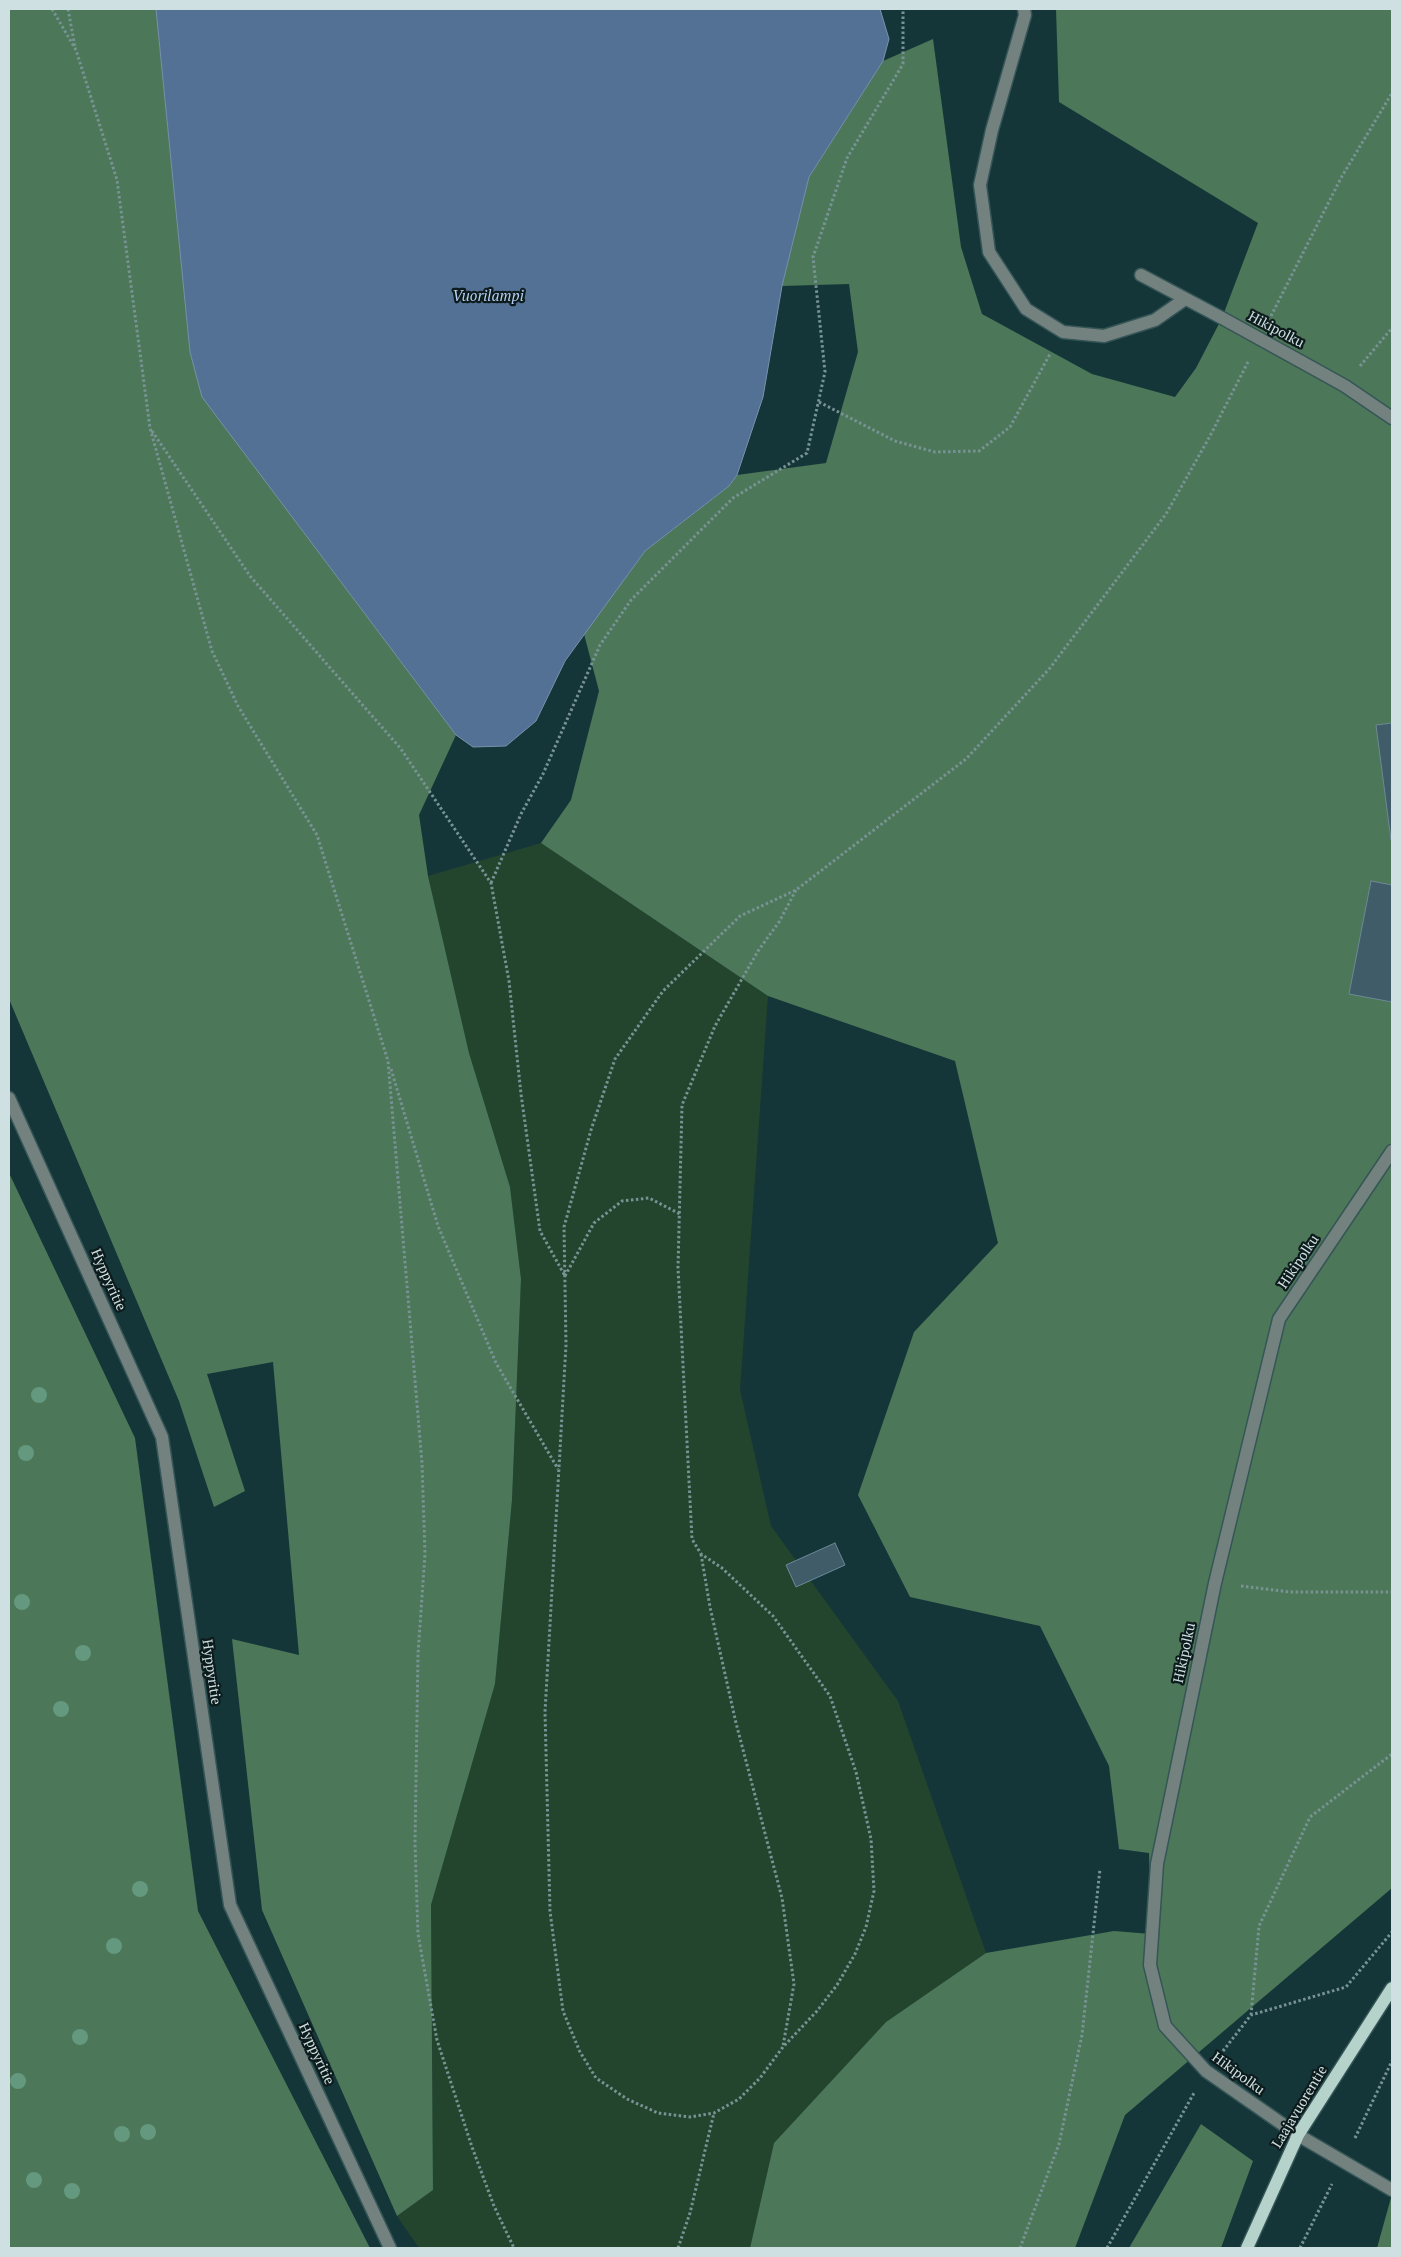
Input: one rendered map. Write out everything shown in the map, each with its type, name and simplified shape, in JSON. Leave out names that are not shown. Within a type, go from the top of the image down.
[{"type":"main road","name":"Laajavuorentie","points":[[1247,2248],[1298,2134],[1392,1988]]},
{"type":"lane","points":[[1024,9],[1025,15],[992,130],[980,185],[989,252],[1026,309],[1063,332],[1104,336],[1154,320],[1185,299]]},
{"type":"lane","name":"Hikipolku","points":[[1141,274],[1345,386],[1392,418]]},
{"type":"lane","name":"Hyppyritie","points":[[9,1098],[162,1437],[230,1905],[390,2248]]},
{"type":"lane","name":"Hikipolku","points":[[1392,1151],[1279,1319],[1215,1583],[1157,1864],[1150,1965],[1165,2026],[1206,2071],[1298,2134],[1392,2190]]},
{"type":"path","points":[[52,9],[76,50]]},
{"type":"path","points":[[68,9],[76,50],[117,180],[150,428],[212,651],[238,706],[317,835],[438,1226],[496,1362],[558,1470]]},
{"type":"path","points":[[491,883],[521,814],[543,774],[600,645],[631,600],[733,498],[807,453],[825,372],[813,257],[846,158],[903,64],[903,9]]},
{"type":"path","points":[[1267,324],[1342,178],[1392,93]]},
{"type":"path","points":[[1345,386],[1392,328]]},
{"type":"path","points":[[819,402],[895,441],[935,452],[979,451],[1010,427],[1063,332]]},
{"type":"path","points":[[701,1554],[722,1568],[773,1616],[830,1696],[856,1772],[871,1839],[874,1891],[866,1927],[837,1985],[817,2011],[783,2047],[760,2078],[739,2099],[714,2114],[690,2116],[658,2113],[627,2099],[596,2078],[580,2052],[563,2011],[550,1912],[545,1712],[566,1345],[564,1227],[591,1130],[615,1059],[663,992],[740,916],[796,890],[966,759],[1050,668],[1166,514],[1210,436],[1249,359]]},
{"type":"path","points":[[150,428],[250,576],[401,749],[491,883],[509,981],[520,1094],[540,1231],[565,1277]]},
{"type":"path","points":[[783,2047],[794,1984],[782,1898],[736,1723],[710,1607],[701,1554],[692,1539],[678,1268],[682,1105],[715,1026],[758,951],[779,922],[796,890]]},
{"type":"path","points":[[388,1061],[422,1472],[425,1554],[418,1654],[415,1843],[418,1934],[437,2040],[472,2147],[494,2206],[514,2248]]},
{"type":"path","points":[[565,1277],[594,1223],[622,1201],[649,1198],[680,1214]]},
{"type":"path","points":[[1215,1583],[1290,1592],[1392,1592]]},
{"type":"path","points":[[1251,2015],[1258,1926],[1310,1817],[1392,1754]]},
{"type":"path","points":[[1020,2248],[1059,2144],[1080,2044],[1100,1869]]},
{"type":"path","points":[[678,2248],[690,2213],[714,2114]]},
{"type":"green space","points":[[9,9],[156,9],[190,352],[202,396],[456,735],[419,815],[428,876],[469,1053],[510,1187],[521,1279],[512,1500],[495,1684],[431,1905],[433,2190],[397,2216],[262,1910],[232,1639],[299,1655],[273,1362],[207,1374],[245,1491],[214,1507],[179,1401],[9,999]]},
{"type":"green space","points":[[1056,9],[1392,9],[1392,1888],[1125,2115],[1075,2248],[750,2248],[774,2143],[886,2022],[986,1953],[1114,1931],[1151,1934],[1149,1853],[1119,1849],[1109,1766],[1040,1626],[910,1597],[858,1495],[914,1332],[998,1243],[955,1061],[768,996],[541,843],[571,800],[599,691],[584,634],[645,551],[729,486],[737,475],[826,463],[858,352],[849,284],[782,286],[809,177],[883,61],[933,39],[961,247],[982,314],[1092,374],[1175,397],[1196,368],[1222,318],[1258,223],[1059,102]]},
{"type":"green space","points":[[541,843],[768,996],[740,1390],[771,1526],[898,1701],[986,1953],[886,2022],[774,2143],[750,2248],[419,2248],[397,2216],[433,2190],[431,1905],[495,1684],[512,1500],[521,1279],[510,1187],[469,1053],[428,876]]},
{"type":"green space","points":[[9,1173],[135,1438],[198,1911],[370,2248],[9,2248]]},
{"type":"green space","points":[[1201,2124],[1253,2161],[1221,2248],[1129,2248]]},
{"type":"green space","points":[[1392,2194],[1392,2248],[1377,2248]]},
{"type":"water","name":"Vuorilampi","points":[[156,9],[880,9],[889,39],[883,61],[809,177],[782,286],[763,397],[737,475],[729,486],[645,551],[565,661],[536,721],[506,746],[473,747],[456,735],[202,397],[190,352]]},
{"type":"building","points":[[1392,723],[1392,839],[1391,840],[1376,725]]},
{"type":"building","points":[[1371,881],[1392,885],[1392,1002],[1349,994]]},
{"type":"building","points":[[835,1543],[845,1565],[796,1587],[786,1565]]}]
